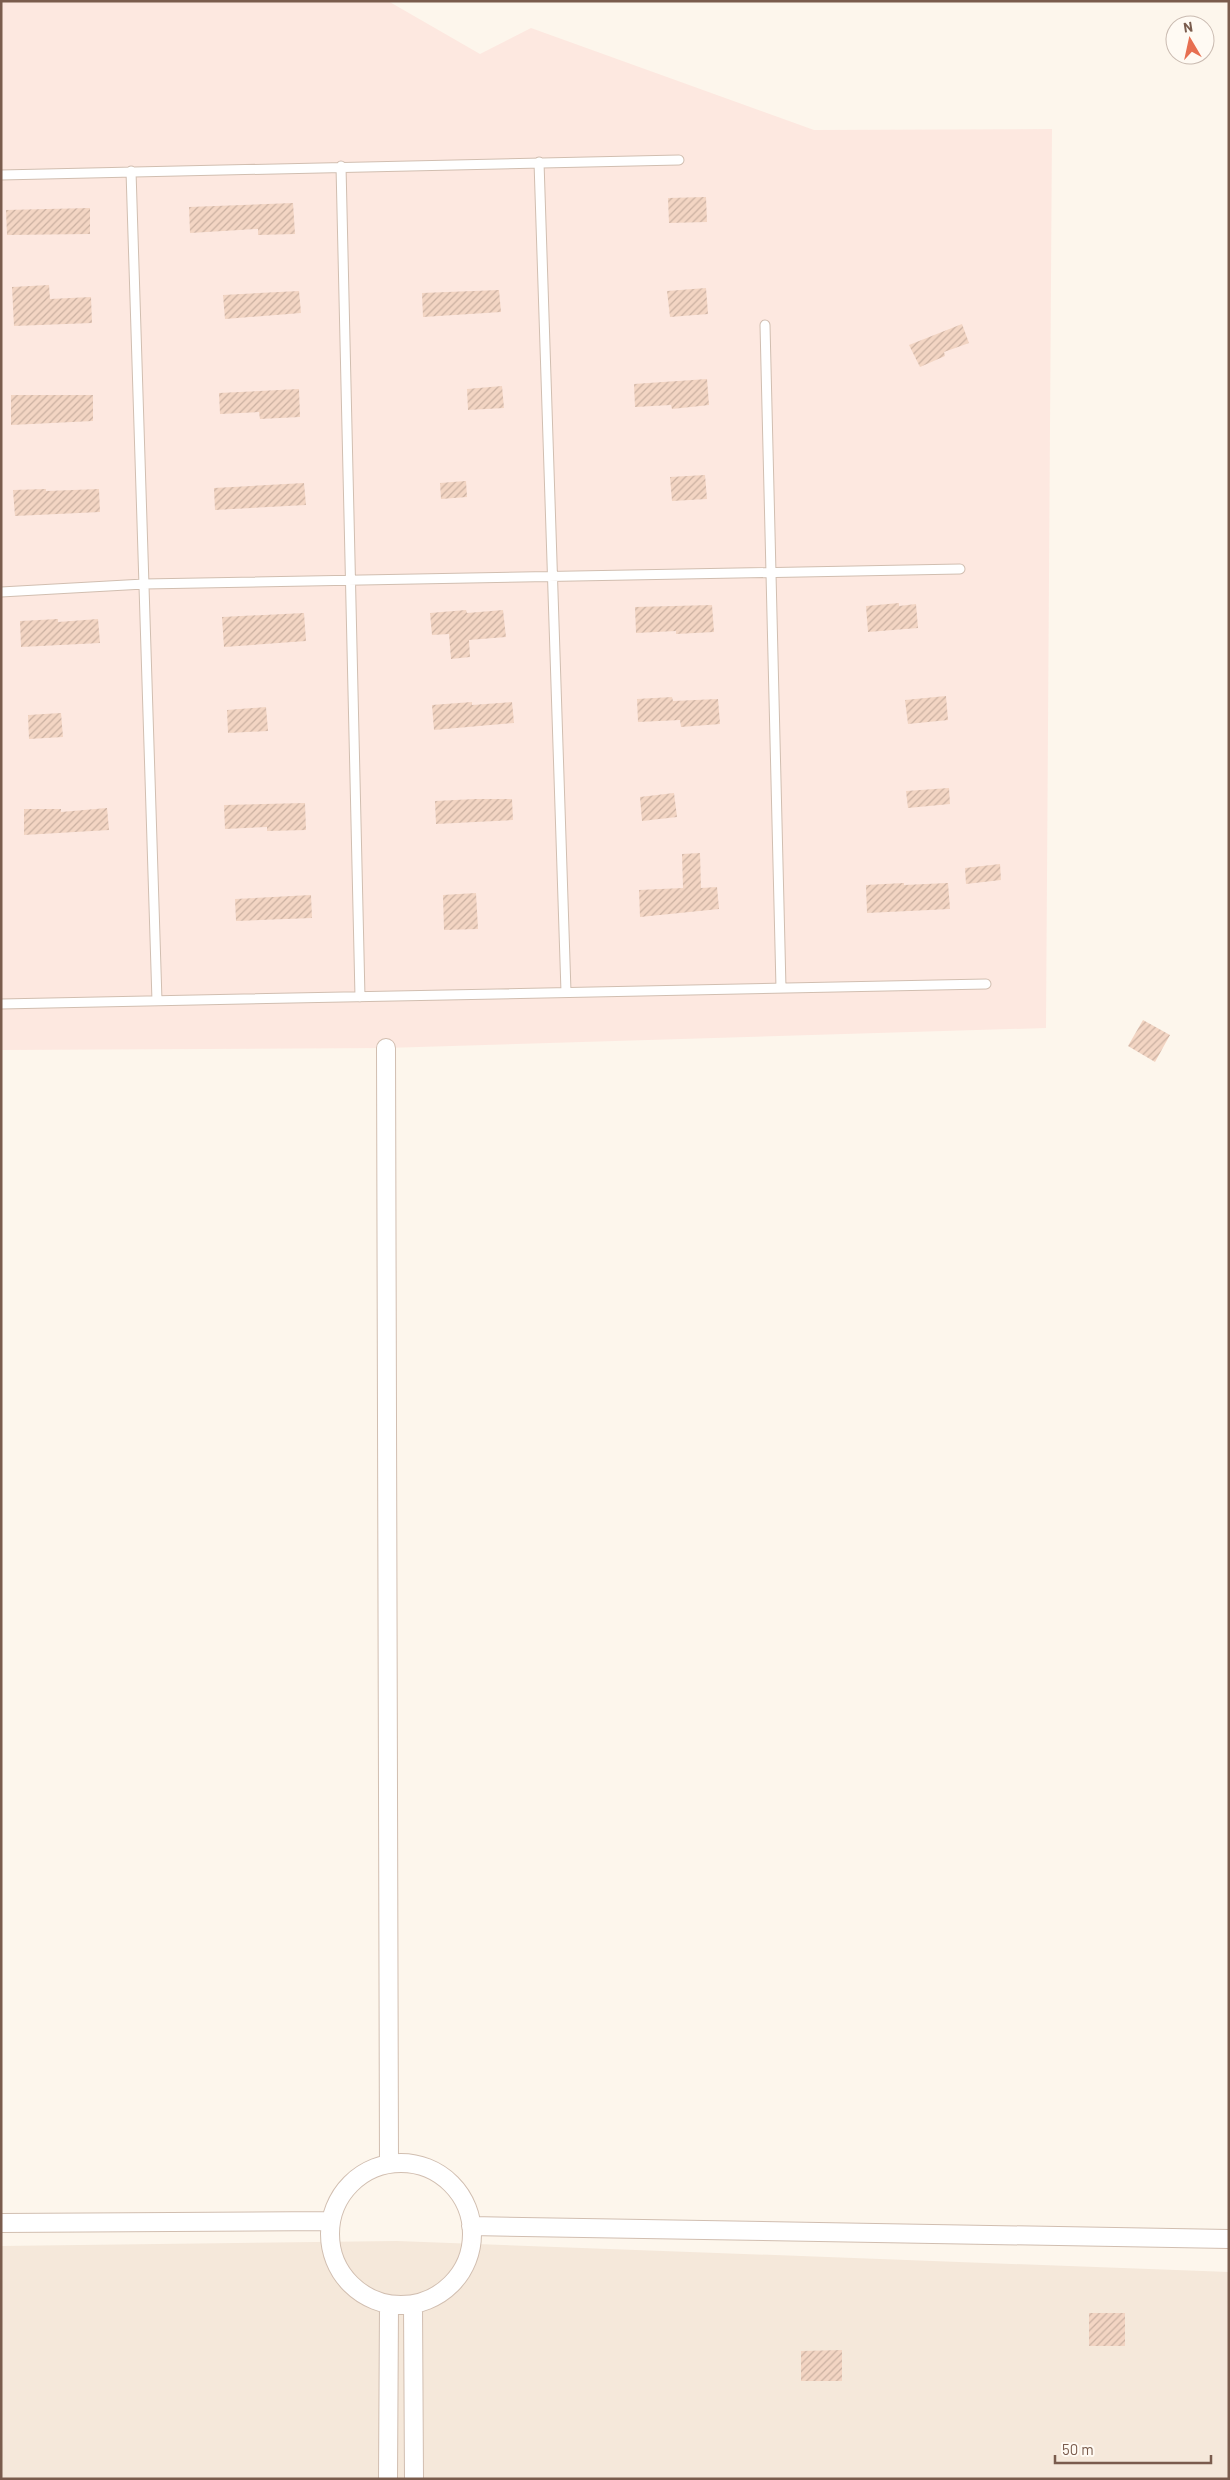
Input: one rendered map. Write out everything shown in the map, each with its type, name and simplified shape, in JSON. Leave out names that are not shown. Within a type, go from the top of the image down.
[{"type":"street","points":[[386,1048],[390,2164]]},
{"type":"street","points":[[405,2162],[428,2168],[448,2181],[463,2199],[471,2226],[472,2245],[464,2268],[449,2286],[429,2300],[413,2305],[389,2305],[360,2293],[343,2277],[332,2256],[329,2233],[333,2210],[344,2190],[361,2174],[382,2165],[390,2164],[405,2162]]},
{"type":"street","points":[[1,2223],[331,2221]]},
{"type":"street","points":[[471,2226],[1229,2239]]},
{"type":"street","points":[[388,2479],[389,2305]]},
{"type":"street","points":[[413,2305],[414,2479]]},
{"type":"street","points":[[389,2407],[413,2407]]},
{"type":"lane","points":[[1,175],[680,160]]},
{"type":"lane","points":[[540,162],[566,992]]},
{"type":"lane","points":[[341,166],[360,997]]},
{"type":"lane","points":[[131,171],[157,1000]]},
{"type":"lane","points":[[765,325],[781,988]]},
{"type":"lane","points":[[1,592],[144,584],[960,569]]},
{"type":"lane","points":[[1,1004],[986,984]]},
{"type":"shaded area","points":[[1,1],[388,1],[480,54],[531,28],[814,130],[1052,129],[1046,1028],[386,1048],[1,1050]]},
{"type":"shaded area","points":[[397,2241],[1229,2272],[1229,2479],[1,2479],[1,2246]]},
{"type":"building","points":[[706,197],[707,222],[669,223],[668,198]]},
{"type":"building","points":[[293,203],[295,234],[258,235],[258,229],[190,233],[189,207]]},
{"type":"building","points":[[90,208],[90,234],[7,235],[6,210]]},
{"type":"building","points":[[49,285],[50,299],[91,297],[92,323],[14,326],[12,287]]},
{"type":"building","points":[[706,288],[708,314],[670,317],[667,291]]},
{"type":"building","points":[[499,290],[501,312],[423,317],[422,293]]},
{"type":"building","points":[[299,291],[301,313],[225,319],[223,295]]},
{"type":"building","points":[[962,324],[969,343],[944,352],[945,356],[920,367],[909,345]]},
{"type":"building","points":[[707,379],[709,405],[672,409],[671,405],[635,407],[634,384]]},
{"type":"building","points":[[502,386],[504,408],[468,410],[467,389]]},
{"type":"building","points":[[299,389],[300,417],[260,419],[259,412],[220,414],[219,393]]},
{"type":"building","points":[[11,395],[93,395],[93,421],[11,425]]},
{"type":"building","points":[[705,475],[707,499],[672,501],[670,477]]},
{"type":"building","points":[[466,481],[467,497],[441,499],[440,483]]},
{"type":"building","points":[[304,483],[306,505],[215,510],[214,488]]},
{"type":"building","points":[[46,489],[46,491],[99,489],[100,512],[15,516],[13,490]]},
{"type":"building","points":[[899,603],[899,606],[916,604],[918,628],[868,632],[866,606]]},
{"type":"building","points":[[712,605],[714,632],[676,634],[676,631],[636,633],[635,607]]},
{"type":"building","points":[[466,610],[467,613],[503,610],[506,637],[469,640],[470,657],[451,659],[449,634],[432,635],[430,613]]},
{"type":"building","points":[[304,613],[306,641],[224,647],[222,617]]},
{"type":"building","points":[[58,619],[58,622],[98,619],[100,643],[21,647],[20,621]]},
{"type":"building","points":[[946,696],[948,720],[908,724],[905,700]]},
{"type":"building","points":[[672,697],[673,701],[718,699],[720,724],[681,727],[680,720],[638,722],[637,699]]},
{"type":"building","points":[[472,702],[472,705],[512,702],[514,723],[434,730],[432,705]]},
{"type":"building","points":[[266,707],[268,731],[228,733],[227,710]]},
{"type":"building","points":[[61,713],[63,737],[29,739],[28,715]]},
{"type":"building","points":[[949,788],[950,804],[908,808],[906,791]]},
{"type":"building","points":[[674,793],[677,817],[642,821],[640,797]]},
{"type":"building","points":[[512,799],[513,820],[436,824],[435,801]]},
{"type":"building","points":[[305,803],[306,830],[267,831],[267,827],[225,829],[224,805]]},
{"type":"building","points":[[107,808],[109,830],[24,835],[24,809],[61,809],[61,812]]},
{"type":"building","points":[[700,853],[701,888],[717,887],[719,909],[640,917],[639,890],[683,888],[682,854]]},
{"type":"building","points":[[1000,864],[1001,880],[966,884],[965,868]]},
{"type":"building","points":[[904,883],[904,885],[948,883],[950,909],[867,913],[866,885]]},
{"type":"building","points":[[476,893],[478,929],[444,930],[443,895]]},
{"type":"building","points":[[311,895],[312,918],[236,921],[235,899]]},
{"type":"building","points":[[1143,1020],[1170,1035],[1155,1062],[1128,1046]]},
{"type":"building","points":[[1089,2313],[1125,2313],[1125,2346],[1089,2346]]},
{"type":"building","points":[[842,2350],[842,2381],[801,2381],[801,2351]]}]
